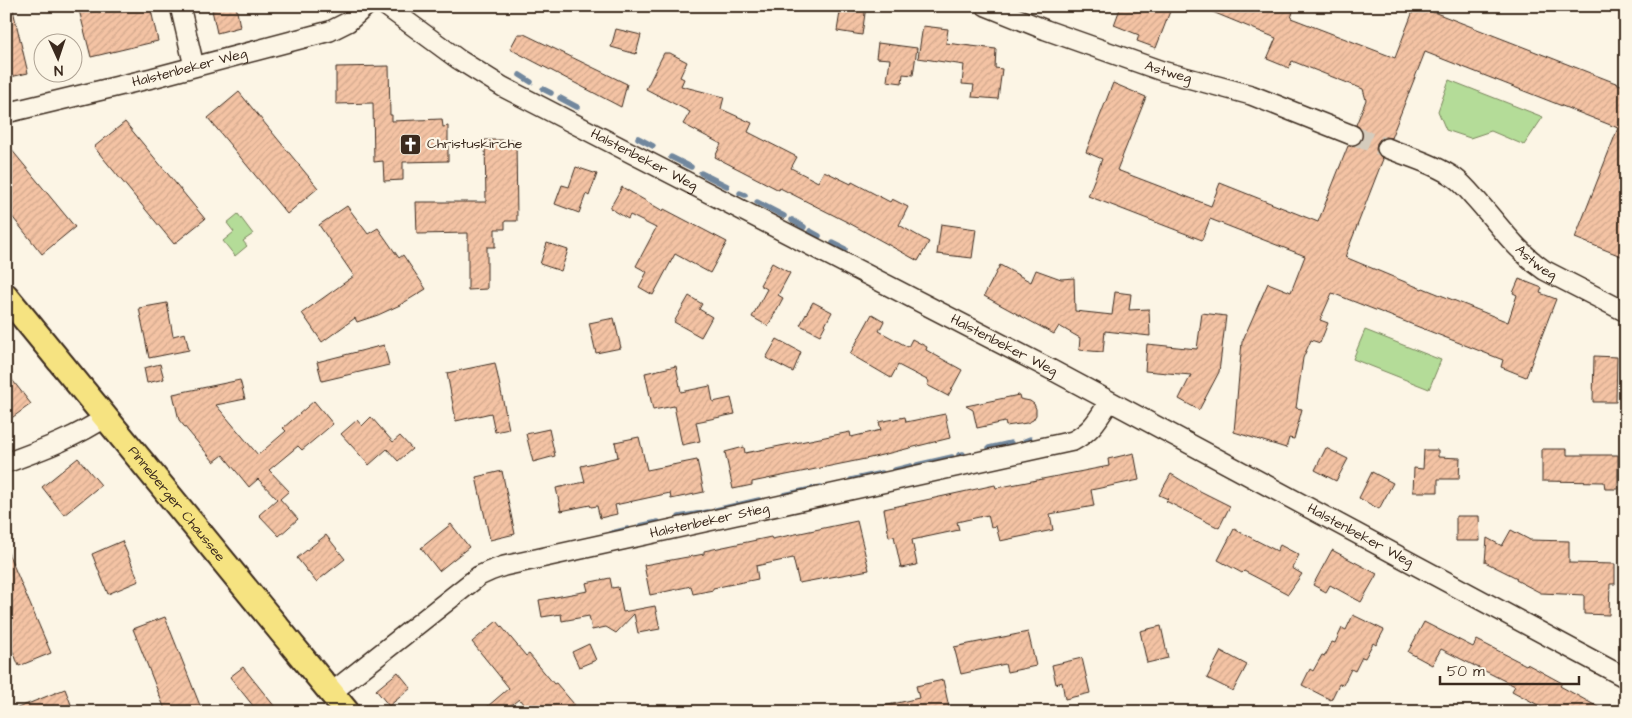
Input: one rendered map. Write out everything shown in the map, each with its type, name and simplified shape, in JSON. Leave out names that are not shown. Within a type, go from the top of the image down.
[{"type":"main road","name":"Pinneberger Chaussee","points":[[6,296],[347,712]]},
{"type":"street","points":[[180,6],[194,66]]},
{"type":"street","name":"Halstenbeker Weg","points":[[6,113],[330,31],[348,22],[366,6]]},
{"type":"street","name":"Halstenbeker Weg","points":[[386,6],[458,59],[503,87],[1042,365],[1626,678]]},
{"type":"street","name":"Astweg","points":[[986,6],[1046,30],[1162,71],[1251,95],[1352,135]]},
{"type":"street","name":"Astweg","points":[[1387,148],[1455,178],[1484,208],[1516,247],[1531,261],[1544,270],[1626,312]]},
{"type":"street","name":"Halstenbeker Stieg","points":[[332,693],[479,576],[490,570],[1073,441],[1085,435],[1109,402]]},
{"type":"street","points":[[6,463],[62,442],[85,431],[106,417]]},
{"type":"green space","points":[[1449,80],[1543,117],[1524,145],[1491,131],[1470,138],[1446,130],[1438,111]]},
{"type":"green space","points":[[238,214],[253,234],[243,241],[247,246],[235,256],[223,241],[234,232],[227,223]]},
{"type":"green space","points":[[1365,330],[1441,360],[1429,389],[1353,359]]},
{"type":"building","points":[[6,6],[12,6],[28,73],[6,78]]},
{"type":"building","points":[[78,6],[150,6],[158,41],[91,57]]},
{"type":"building","points":[[236,6],[240,27],[217,33],[212,10]]},
{"type":"building","points":[[841,6],[866,6],[862,35],[837,31]]},
{"type":"building","points":[[1121,6],[1172,6],[1156,48],[1137,41],[1139,35],[1114,25]]},
{"type":"building","points":[[1198,6],[1295,6],[1291,18],[1395,58],[1415,6],[1418,6],[1626,87],[1626,258],[1575,238],[1618,128],[1425,52],[1391,138],[1385,137],[1377,143],[1376,150],[1383,159],[1345,257],[1508,322],[1517,295],[1513,293],[1519,279],[1542,288],[1540,293],[1556,299],[1526,377],[1501,367],[1503,360],[1332,293],[1320,320],[1328,323],[1320,343],[1311,340],[1303,358],[1296,408],[1302,409],[1294,439],[1289,438],[1286,448],[1234,432],[1242,342],[1268,283],[1291,292],[1305,256],[1210,219],[1202,240],[1088,196],[1102,159],[1086,152],[1113,83],[1146,97],[1117,170],[1211,206],[1220,183],[1318,222],[1348,146],[1354,146],[1362,140],[1363,133],[1356,125],[1366,100],[1363,89],[1292,61],[1289,68],[1267,59],[1276,38]]},
{"type":"building","points":[[923,26],[948,29],[946,43],[996,49],[995,68],[1002,69],[998,99],[972,97],[974,85],[962,84],[964,65],[918,58]]},
{"type":"building","points":[[616,29],[641,35],[636,54],[611,47]]},
{"type":"building","points":[[518,34],[524,34],[627,84],[621,107],[510,49]]},
{"type":"building","points":[[878,43],[917,48],[913,75],[903,74],[902,83],[887,81],[890,59],[876,58]]},
{"type":"building","points":[[664,53],[670,53],[687,62],[680,77],[684,79],[681,86],[724,97],[721,109],[752,123],[748,132],[797,157],[791,168],[818,182],[824,171],[851,184],[852,182],[890,202],[892,199],[908,207],[899,225],[929,242],[918,261],[849,223],[715,157],[721,144],[683,124],[690,112],[646,89]]},
{"type":"building","name":"Christuskirche","points":[[389,66],[390,115],[392,115],[392,121],[442,119],[443,127],[448,126],[448,161],[403,162],[403,180],[384,181],[383,161],[374,162],[373,103],[336,104],[336,67]]},
{"type":"building","points":[[239,92],[318,188],[287,214],[208,118]]},
{"type":"building","points":[[125,122],[205,219],[174,244],[94,147]]},
{"type":"building","points":[[485,140],[516,140],[517,221],[505,221],[505,229],[495,229],[495,247],[487,247],[487,289],[468,290],[468,233],[417,234],[416,202],[486,202]]},
{"type":"building","points":[[6,143],[75,227],[42,254],[6,209]]},
{"type":"building","points":[[576,167],[597,174],[589,196],[586,194],[579,213],[555,204],[562,185],[569,187]]},
{"type":"building","points":[[622,187],[663,211],[664,209],[727,242],[710,273],[675,254],[653,295],[639,287],[647,272],[636,266],[656,228],[630,215],[628,219],[610,208]]},
{"type":"building","points":[[347,206],[368,234],[378,228],[399,258],[403,255],[426,289],[400,305],[378,315],[357,322],[355,318],[322,342],[302,313],[354,276],[319,225]]},
{"type":"building","points":[[941,224],[976,229],[972,258],[937,254]]},
{"type":"building","points":[[547,243],[568,250],[561,271],[540,264]]},
{"type":"building","points":[[772,263],[790,273],[778,295],[783,298],[768,326],[752,317],[767,289],[760,285]]},
{"type":"building","points":[[1000,265],[1031,282],[1036,270],[1061,279],[1074,278],[1075,311],[1112,315],[1115,292],[1131,294],[1129,310],[1149,309],[1150,336],[1105,331],[1103,352],[1079,350],[1080,338],[1059,326],[1054,334],[984,296]]},
{"type":"building","points":[[689,296],[702,304],[699,309],[712,317],[701,337],[674,322]]},
{"type":"building","points":[[813,302],[832,312],[820,335],[800,325]]},
{"type":"building","points":[[167,303],[173,336],[185,333],[189,350],[149,358],[139,308]]},
{"type":"building","points":[[1202,313],[1226,316],[1219,372],[1199,410],[1179,399],[1191,375],[1145,371],[1147,344],[1197,349]]},
{"type":"building","points":[[872,314],[884,321],[879,331],[908,347],[912,339],[927,347],[926,350],[962,370],[948,396],[927,385],[929,381],[898,365],[891,378],[850,354]]},
{"type":"building","points":[[614,318],[621,348],[596,353],[589,323]]},
{"type":"building","points":[[777,339],[801,352],[793,372],[766,358]]},
{"type":"building","points":[[384,345],[389,365],[322,381],[317,362]]},
{"type":"building","points":[[1594,356],[1617,357],[1616,402],[1593,402]]},
{"type":"building","points":[[495,363],[509,429],[495,432],[491,413],[456,421],[447,373]]},
{"type":"building","points":[[160,364],[164,379],[147,383],[144,368]]},
{"type":"building","points":[[676,366],[681,392],[710,386],[713,402],[731,398],[735,414],[696,422],[700,441],[682,445],[674,406],[653,410],[645,373]]},
{"type":"building","points":[[6,372],[31,404],[6,422]]},
{"type":"building","points":[[240,380],[245,399],[216,405],[258,455],[286,431],[283,428],[314,401],[333,424],[302,450],[298,446],[269,470],[289,491],[280,499],[298,519],[279,536],[259,515],[277,499],[258,479],[249,487],[223,455],[214,462],[179,420],[173,394]]},
{"type":"building","points":[[1019,395],[1020,399],[1034,404],[1036,409],[1036,415],[1033,420],[1027,423],[1006,426],[1005,422],[977,428],[973,410],[966,406]]},
{"type":"building","points":[[945,414],[950,438],[870,458],[752,482],[752,485],[733,489],[725,452],[744,447],[745,453],[850,432],[851,437],[881,430],[879,422],[905,417],[906,422]]},
{"type":"building","points":[[371,417],[393,442],[400,436],[412,449],[398,461],[387,449],[369,465],[341,434],[357,420],[362,426]]},
{"type":"building","points":[[549,429],[555,456],[533,462],[526,434]]},
{"type":"building","points":[[639,437],[647,470],[697,460],[704,492],[671,499],[670,493],[615,505],[617,514],[600,518],[597,506],[591,507],[590,505],[561,511],[556,488],[585,482],[581,466],[618,457],[615,442]]},
{"type":"building","points":[[1326,448],[1348,459],[1336,481],[1315,470]]},
{"type":"building","points":[[1542,449],[1567,449],[1567,455],[1618,455],[1618,489],[1605,489],[1604,482],[1542,481]]},
{"type":"building","points":[[1424,450],[1438,450],[1438,457],[1460,458],[1459,479],[1438,479],[1438,492],[1413,492],[1414,468],[1423,469]]},
{"type":"building","points":[[1134,453],[1139,480],[1091,490],[1094,506],[1050,514],[1053,530],[1000,541],[996,526],[991,527],[988,515],[957,522],[959,530],[912,540],[917,565],[901,568],[894,536],[889,537],[884,509],[995,485],[996,488],[1109,466],[1108,459]]},
{"type":"building","points":[[78,458],[101,485],[64,515],[42,487]]},
{"type":"building","points":[[502,471],[515,534],[490,540],[476,477]]},
{"type":"building","points":[[1372,472],[1393,483],[1379,509],[1359,498]]},
{"type":"building","points":[[1171,474],[1230,506],[1219,528],[1166,501],[1168,499],[1159,495]]},
{"type":"building","points":[[1456,516],[1479,516],[1480,541],[1456,541]]},
{"type":"building","points":[[857,521],[869,570],[799,583],[793,558],[756,566],[758,579],[693,594],[691,586],[650,595],[644,565],[704,554],[704,551],[771,537],[772,539]]},
{"type":"building","points":[[451,524],[469,547],[439,571],[421,548]]},
{"type":"building","points":[[1234,529],[1277,551],[1280,545],[1299,555],[1292,568],[1302,574],[1288,594],[1218,560]]},
{"type":"building","points":[[1511,530],[1530,540],[1569,541],[1569,563],[1615,564],[1615,584],[1610,584],[1609,615],[1584,614],[1584,595],[1541,593],[1485,562],[1487,538],[1502,546]]},
{"type":"building","points":[[326,535],[345,559],[316,582],[297,558]]},
{"type":"building","points":[[122,541],[139,581],[108,594],[92,554]]},
{"type":"building","points":[[6,548],[51,653],[19,666],[6,635]]},
{"type":"building","points":[[1332,550],[1377,574],[1361,602],[1330,585],[1326,592],[1313,585]]},
{"type":"building","points":[[610,578],[612,588],[618,587],[623,612],[655,606],[660,629],[638,633],[634,614],[616,633],[606,627],[592,630],[589,616],[562,621],[561,614],[542,617],[539,600],[588,591],[586,583]]},
{"type":"building","points":[[1353,615],[1384,630],[1376,645],[1373,643],[1365,658],[1362,657],[1355,671],[1351,669],[1343,685],[1339,684],[1331,700],[1302,685],[1310,669],[1313,671],[1322,655],[1325,656],[1332,642],[1335,643],[1342,628],[1346,630]]},
{"type":"building","points":[[165,617],[201,708],[192,712],[166,712],[133,629]]},
{"type":"building","points":[[497,621],[526,656],[529,654],[574,704],[564,712],[530,712],[519,699],[503,712],[481,712],[509,688],[472,642]]},
{"type":"building","points":[[1424,622],[1473,647],[1477,640],[1527,664],[1562,683],[1560,686],[1607,712],[1551,712],[1512,691],[1515,686],[1441,649],[1432,665],[1408,652]]},
{"type":"building","points":[[1161,626],[1168,658],[1147,663],[1140,631]]},
{"type":"building","points":[[1028,632],[1036,666],[1007,672],[1005,664],[961,674],[954,647]]},
{"type":"building","points":[[589,644],[596,660],[579,667],[572,652]]},
{"type":"building","points":[[1221,651],[1247,665],[1233,691],[1207,678]]},
{"type":"building","points":[[1082,658],[1090,693],[1065,699],[1062,682],[1056,684],[1052,665]]},
{"type":"building","points":[[243,667],[279,712],[258,712],[230,677]]},
{"type":"building","points":[[398,672],[411,688],[389,706],[376,690]]},
{"type":"building","points":[[943,680],[950,712],[885,712],[884,706],[919,698],[916,686]]},
{"type":"building","points":[[65,689],[74,712],[10,712],[10,711]]},
{"type":"waterway","points":[[520,75],[531,82]]},
{"type":"waterway","points":[[543,89],[551,93]]},
{"type":"waterway","points":[[560,98],[577,107]]},
{"type":"waterway","points":[[638,138],[653,146]]},
{"type":"waterway","points":[[671,157],[691,167]]},
{"type":"waterway","points":[[701,173],[727,186]]},
{"type":"waterway","points":[[740,193],[745,195]]},
{"type":"waterway","points":[[757,202],[784,216]]},
{"type":"waterway","points":[[792,220],[804,227]]},
{"type":"waterway","points":[[810,231],[819,236]]},
{"type":"waterway","points":[[833,243],[845,249]]},
{"type":"waterway","points":[[1025,441],[1030,439]]},
{"type":"waterway","points":[[989,448],[1011,443]]},
{"type":"waterway","points":[[959,455],[963,454]]},
{"type":"waterway","points":[[917,465],[952,457]]},
{"type":"waterway","points":[[895,470],[911,466]]},
{"type":"waterway","points":[[851,480],[882,473]]},
{"type":"waterway","points":[[784,495],[821,487]]},
{"type":"waterway","points":[[716,510],[759,500]]},
{"type":"waterway","points":[[679,517],[708,512]]},
{"type":"waterway","points":[[640,526],[658,522]]},
{"type":"waterway","points":[[612,533],[628,529]]},
{"type":"tunnel","points":[[1352,135],[1387,148]]},
{"type":"place","name":"Christuskirche","points":[[411,144]]}]
